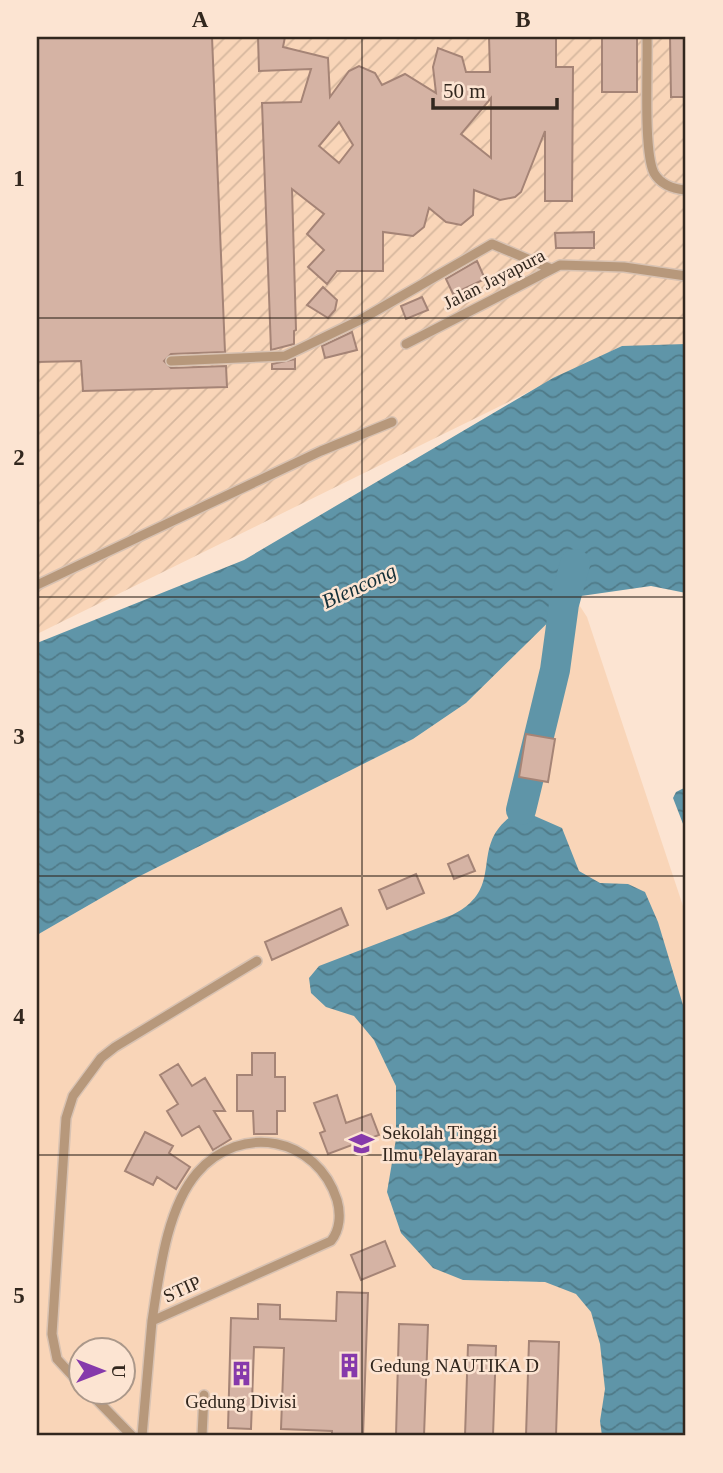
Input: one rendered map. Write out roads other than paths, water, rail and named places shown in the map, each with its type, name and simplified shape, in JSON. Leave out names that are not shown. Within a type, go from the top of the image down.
[{"type":"lane","points":[[648,37],[650,160],[659,179],[668,186],[686,190]]},
{"type":"lane","points":[[171,361],[285,356],[360,320],[492,244],[549,268]]},
{"type":"lane","name":"Jalan Jayapura","points":[[406,344],[549,268],[568,264],[624,267],[686,276]]},
{"type":"lane","points":[[37,585],[321,451],[391,422]]},
{"type":"lane","points":[[66,1369],[57,1359],[51,1334],[64,1130],[73,1096],[101,1059],[115,1047],[257,961]]},
{"type":"lane","name":"STIP","points":[[142,1436],[152,1321],[167,1238],[180,1204],[197,1173],[220,1155],[244,1144],[281,1144],[306,1154],[319,1165],[331,1183],[338,1205],[337,1233],[331,1241],[152,1321]]},
{"type":"lane","points":[[202,1436],[204,1395]]},
{"type":"lane","points":[[103,1406],[132,1436]]},
{"type":"water","name":"Blencong","points":[[686,344],[686,593],[651,586],[574,597],[466,703],[413,739],[134,879],[37,935],[37,643],[244,560],[553,378],[622,346]]},
{"type":"water","points":[[686,787],[686,872],[685,829],[673,798],[676,792]]},
{"type":"water","points":[[521,810],[562,828],[579,871],[600,883],[628,884],[645,892],[658,922],[686,1015],[686,1436],[602,1436],[600,1421],[605,1389],[600,1344],[591,1312],[576,1294],[545,1282],[463,1280],[433,1268],[401,1233],[387,1192],[396,1139],[396,1086],[374,1040],[354,1016],[326,1007],[311,993],[309,978],[319,966],[452,915],[468,905],[479,892],[490,845],[496,833],[505,821]]},
{"type":"waterway","points":[[521,810],[555,670],[564,604],[575,564]]},
{"type":"place","name":"Sekolah Tinggi Ilmu Pelayaran","points":[[362,1143]]},
{"type":"place","name":"Gedung NAUTIKA D","points":[[350,1365]]},
{"type":"place","name":"Gedung Divisi","points":[[241,1373]]}]
